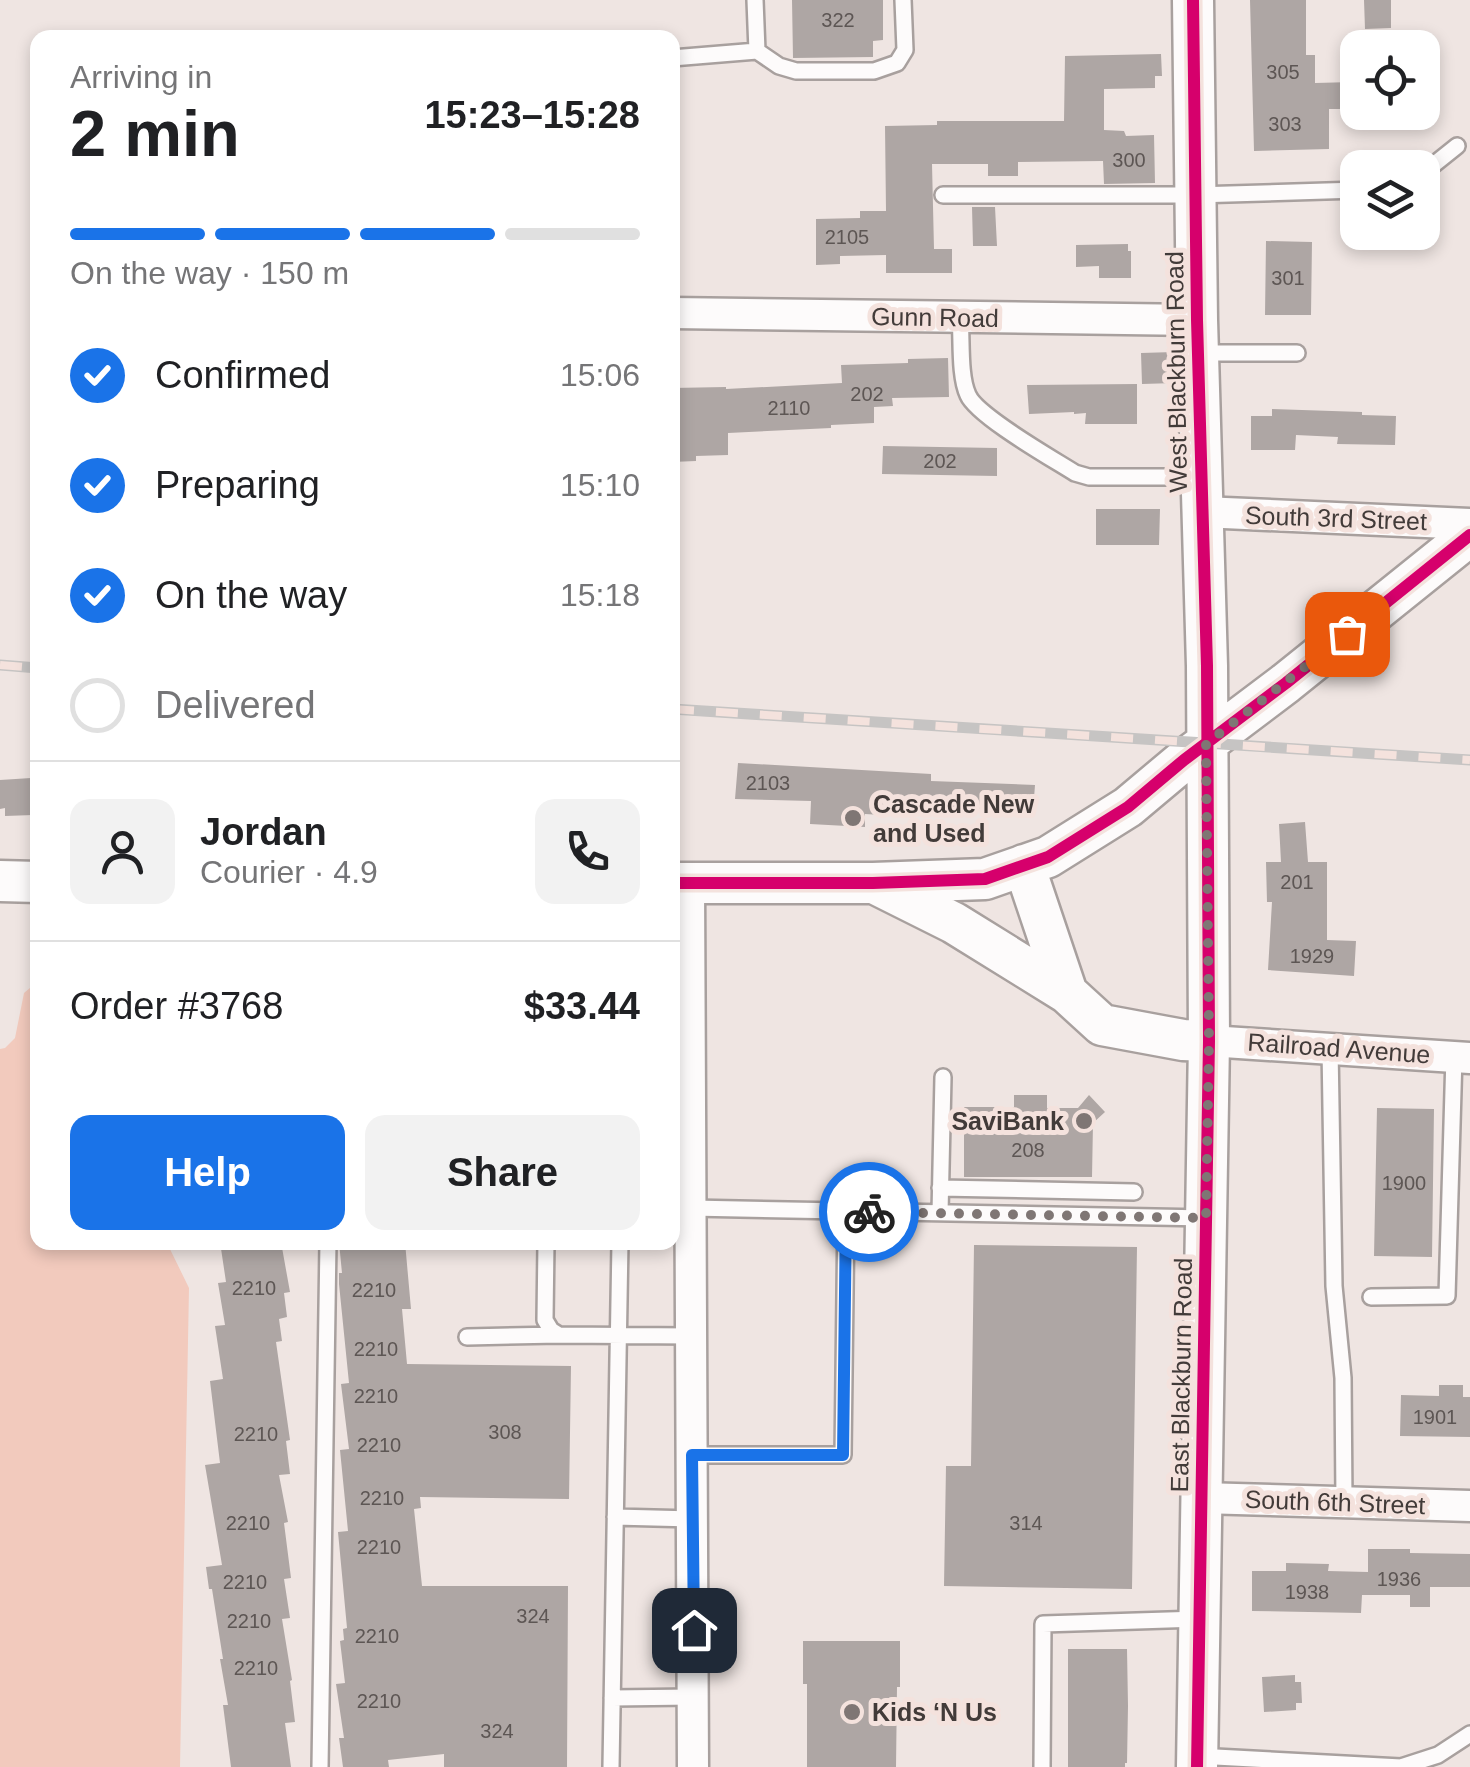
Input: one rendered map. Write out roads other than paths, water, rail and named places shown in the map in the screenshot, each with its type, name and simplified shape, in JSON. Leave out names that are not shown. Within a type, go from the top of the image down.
[{"type":"street","name":"West Blackburn Road","points":[[1193,0],[1206,744]]},
{"type":"street","name":"Gunn Road","points":[[680,313],[960,317],[1197,337]]},
{"type":"street","name":"South 3rd Street","points":[[1201,494],[1470,524]]},
{"type":"street","points":[[693,1767],[691,1208],[681,883],[985,879],[1048,857],[1115,817],[1470,535]]},
{"type":"street","name":"East Blackburn Road","points":[[1197,1762],[1209,1040],[1206,744]]},
{"type":"street","points":[[1024,866],[1068,993]]},
{"type":"street","points":[[0,882],[30,882]]},
{"type":"street","points":[[873,883],[954,923],[1068,993],[1102,1025],[1183,1040],[1209,1040]]},
{"type":"street","name":"Railroad Avenue","points":[[1209,1040],[1462,1057]]},
{"type":"street","name":"South 6th Street","points":[[1201,1498],[1470,1506]]},
{"type":"lane","points":[[755,0],[757,51]]},
{"type":"lane","points":[[680,57],[757,51],[796,72],[874,71],[898,63],[905,50],[902,0]]},
{"type":"lane","points":[[1440,160],[1457,146]]},
{"type":"lane","points":[[943,195],[1340,191]]},
{"type":"lane","points":[[960,317],[966,392],[990,417],[1075,472],[1201,494]]},
{"type":"lane","points":[[1197,337],[1298,353]]},
{"type":"lane","points":[[1330,1048],[1334,1286],[1343,1378],[1344,1502]]},
{"type":"lane","points":[[1371,1297],[1447,1296],[1462,1057]]},
{"type":"lane","points":[[940,1213],[944,1076]]},
{"type":"lane","points":[[940,1188],[1134,1192]]},
{"type":"lane","points":[[691,1208],[1206,1218]]},
{"type":"lane","points":[[692,1455],[843,1455],[846,1212]]},
{"type":"lane","points":[[320,1767],[328,1250]]},
{"type":"lane","points":[[546,1250],[545,1320],[559,1335]]},
{"type":"lane","points":[[611,1767],[620,1250]]},
{"type":"lane","points":[[468,1337],[692,1336]]},
{"type":"lane","points":[[615,1518],[693,1519]]},
{"type":"lane","points":[[1042,1767],[1043,1624],[1199,1619]]},
{"type":"lane","points":[[612,1698],[693,1697]]},
{"type":"lane","points":[[1197,1762],[1401,1767],[1438,1755],[1470,1734]]},
{"type":"railway","points":[[0,665],[30,667]]},
{"type":"railway","points":[[680,710],[1470,760]]},
{"type":"place","name":"Cascade New and Used","points":[[853,818]]},
{"type":"place","name":"SaviBank","points":[[1084,1121]]},
{"type":"place","name":"Kids ‘N Us","points":[[852,1712]]}]
